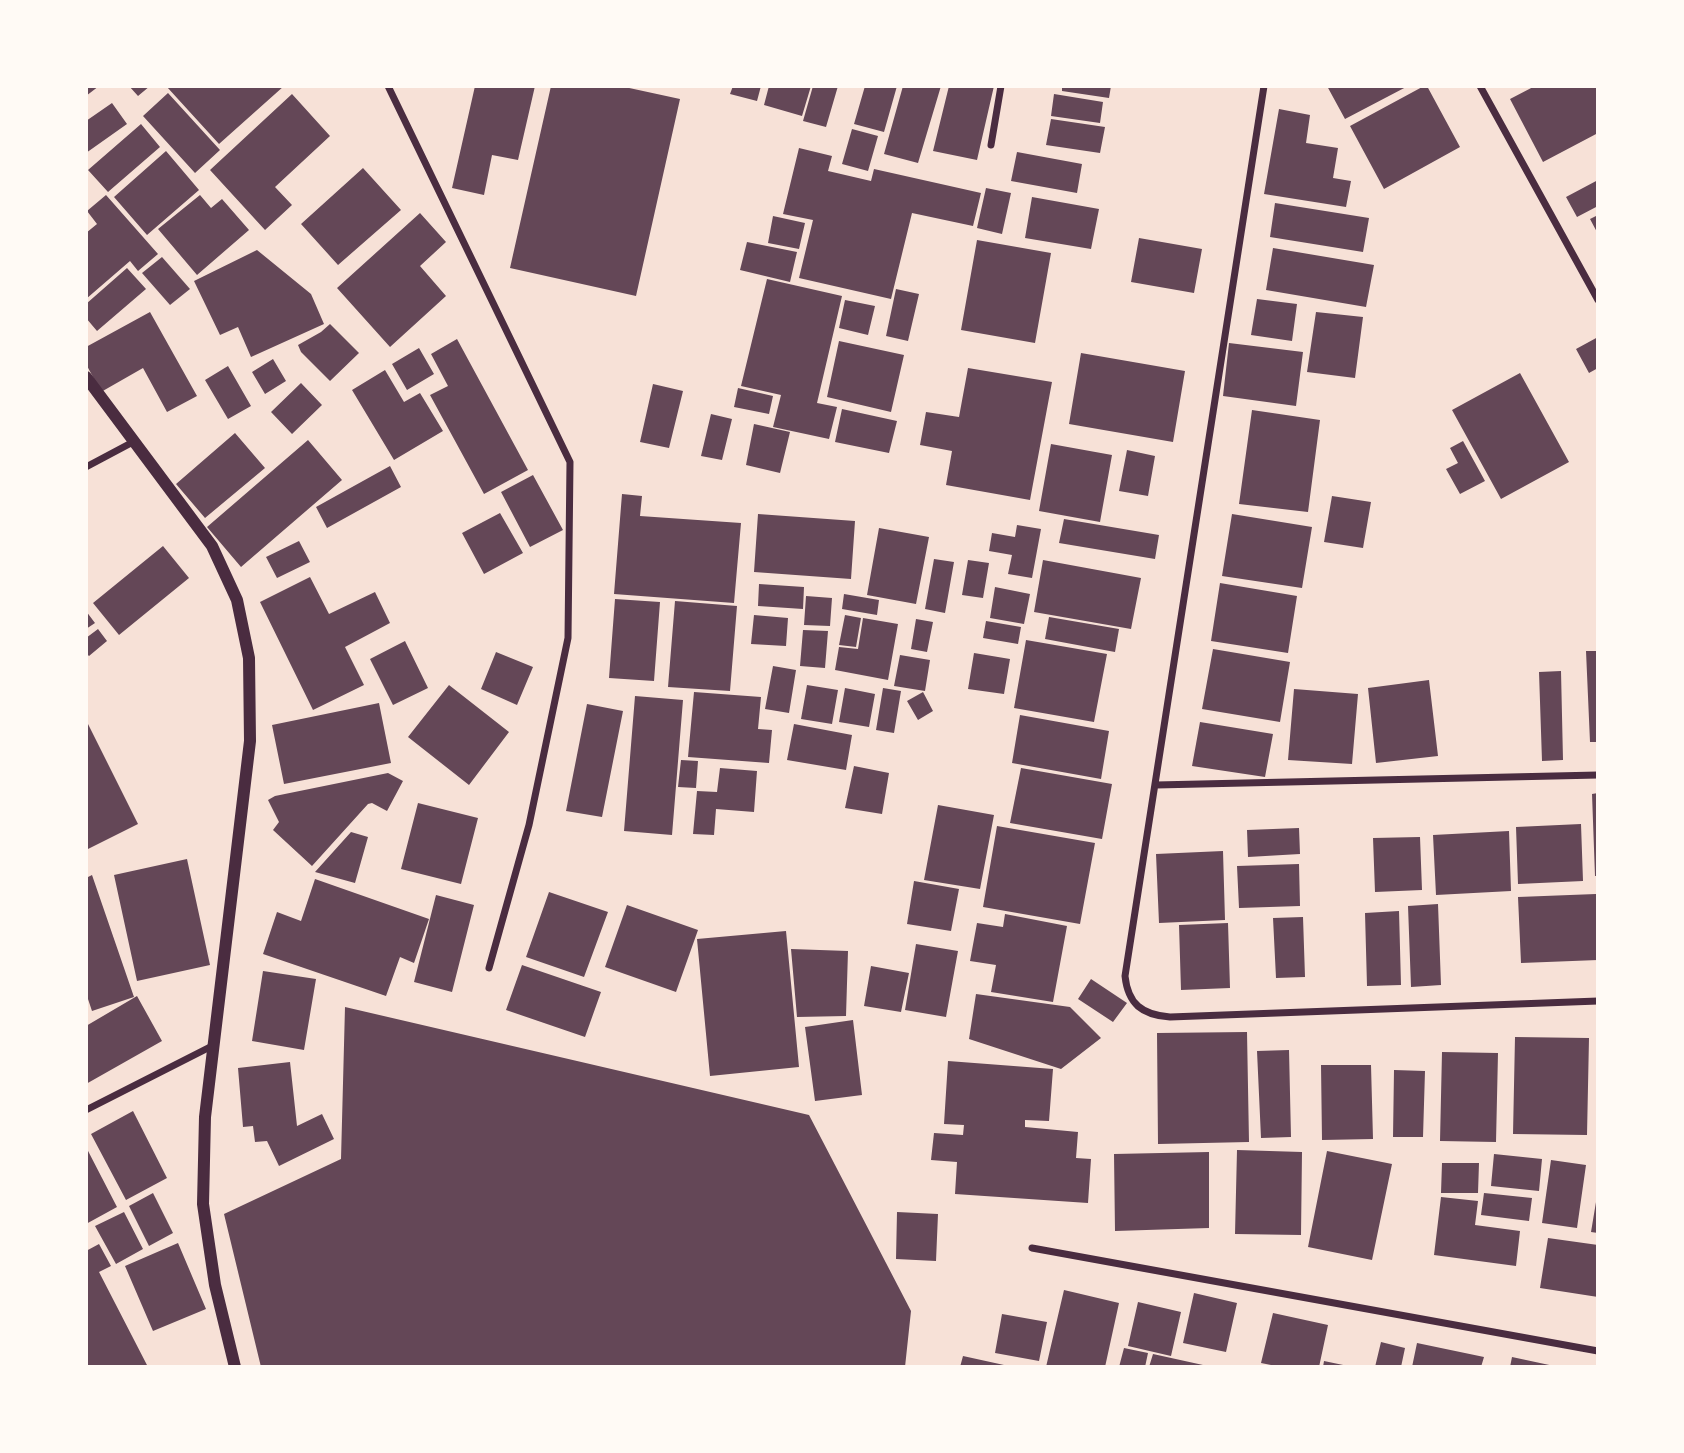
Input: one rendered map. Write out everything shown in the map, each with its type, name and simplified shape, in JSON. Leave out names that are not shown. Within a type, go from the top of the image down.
[{"type":"street","points":[[388,86],[570,462],[568,638],[529,825],[489,968]]},
{"type":"street","points":[[991,145],[1001,86]]},
{"type":"street","points":[[1264,86],[1125,976],[1126,992],[1138,1008],[1153,1016],[1598,1000]]},
{"type":"street","points":[[1480,86],[1598,300]]},
{"type":"street","points":[[86,377],[212,547],[237,600],[249,659],[250,741],[205,1117],[203,1204],[215,1286],[234,1367]]},
{"type":"street","points":[[86,467],[134,442]]},
{"type":"street","points":[[1156,785],[1598,775]]},
{"type":"street","points":[[86,1110],[214,1045]]},
{"type":"street","points":[[1032,1248],[1598,1351]]},
{"type":"building","points":[[86,86],[99,86],[86,96]]},
{"type":"building","points":[[129,86],[150,86],[138,96]]},
{"type":"building","points":[[284,86],[219,144],[167,87]]},
{"type":"building","points":[[475,86],[535,86],[518,160],[492,155],[484,195],[452,188]]},
{"type":"building","points":[[551,86],[620,86],[680,99],[636,296],[510,268]]},
{"type":"building","points":[[733,86],[761,86],[757,101],[730,94]]},
{"type":"building","points":[[769,86],[811,86],[802,116],[764,105]]},
{"type":"building","points":[[813,86],[838,86],[826,127],[803,121]]},
{"type":"building","points":[[865,86],[897,86],[884,132],[854,124]]},
{"type":"building","points":[[903,86],[941,86],[918,163],[884,154]]},
{"type":"building","points":[[949,86],[994,86],[977,160],[933,151]]},
{"type":"building","points":[[1062,86],[1111,86],[1109,98],[1062,91]]},
{"type":"building","points":[[1327,86],[1408,86],[1345,119]]},
{"type":"building","points":[[1427,86],[1460,147],[1384,189],[1350,126]]},
{"type":"building","points":[[1535,86],[1598,86],[1598,133],[1543,162],[1510,99]]},
{"type":"building","points":[[168,93],[220,150],[195,173],[143,116]]},
{"type":"building","points":[[292,94],[330,136],[275,187],[292,205],[265,230],[210,170]]},
{"type":"building","points":[[1054,94],[1103,102],[1100,123],[1051,116]]},
{"type":"building","points":[[112,103],[127,124],[86,153],[86,121]]},
{"type":"building","points":[[1279,109],[1310,115],[1306,143],[1338,148],[1333,178],[1351,181],[1346,207],[1264,194]]},
{"type":"building","points":[[1051,119],[1105,127],[1100,153],[1046,145]]},
{"type":"building","points":[[141,124],[160,147],[108,192],[88,170]]},
{"type":"building","points":[[852,129],[878,136],[868,171],[842,164]]},
{"type":"building","points":[[799,148],[832,156],[828,171],[871,181],[874,169],[981,193],[973,226],[912,213],[891,299],[799,278],[813,220],[783,214]]},
{"type":"building","points":[[166,151],[199,190],[147,235],[114,197]]},
{"type":"building","points":[[1017,152],[1082,164],[1077,193],[1011,181]]},
{"type":"building","points":[[363,168],[401,210],[338,265],[301,224]]},
{"type":"building","points":[[1598,180],[1598,206],[1577,217],[1566,197]]},
{"type":"building","points":[[986,188],[1011,193],[1002,234],[977,228]]},
{"type":"building","points":[[106,195],[158,254],[138,271],[130,261],[86,299],[86,233],[97,224],[87,211]]},
{"type":"building","points":[[200,195],[211,208],[222,199],[249,230],[197,275],[158,229]]},
{"type":"building","points":[[1032,197],[1099,209],[1091,249],[1025,238]]},
{"type":"building","points":[[1275,203],[1369,218],[1363,252],[1270,237]]},
{"type":"building","points":[[420,213],[446,242],[420,266],[446,296],[390,347],[337,288]]},
{"type":"building","points":[[1598,215],[1598,234],[1590,219]]},
{"type":"building","points":[[773,216],[805,223],[799,249],[768,243]]},
{"type":"building","points":[[1139,238],[1202,249],[1194,293],[1131,282]]},
{"type":"building","points":[[977,240],[1051,253],[1035,343],[961,330]]},
{"type":"building","points":[[747,242],[797,252],[790,282],[740,270]]},
{"type":"building","points":[[1273,248],[1374,265],[1366,307],[1266,290]]},
{"type":"building","points":[[257,250],[311,294],[324,324],[251,357],[238,327],[220,335],[194,281]]},
{"type":"building","points":[[162,257],[190,289],[170,305],[142,273]]},
{"type":"building","points":[[127,268],[146,289],[97,331],[86,318],[86,304]]},
{"type":"building","points":[[767,279],[842,296],[817,403],[837,407],[829,439],[773,427],[781,395],[741,386]]},
{"type":"building","points":[[896,289],[919,294],[908,341],[886,336]]},
{"type":"building","points":[[1257,299],[1297,304],[1292,341],[1251,335]]},
{"type":"building","points":[[845,300],[875,306],[868,335],[839,328]]},
{"type":"building","points":[[150,312],[197,396],[167,412],[143,368],[101,392],[86,364],[86,347]]},
{"type":"building","points":[[1316,312],[1363,317],[1355,378],[1307,372]]},
{"type":"building","points":[[330,324],[359,353],[330,381],[301,352],[298,345]]},
{"type":"building","points":[[1598,337],[1598,368],[1589,373],[1576,349]]},
{"type":"building","points":[[457,339],[528,470],[484,494],[430,395],[448,386],[431,354]]},
{"type":"building","points":[[839,341],[904,355],[891,412],[827,397]]},
{"type":"building","points":[[1229,343],[1303,352],[1296,406],[1223,396]]},
{"type":"building","points":[[419,348],[434,374],[407,390],[392,364]]},
{"type":"building","points":[[1081,353],[1185,371],[1173,442],[1069,424]]},
{"type":"building","points":[[273,359],[286,381],[265,394],[252,372]]},
{"type":"building","points":[[228,366],[251,406],[228,419],[205,380]]},
{"type":"building","points":[[968,368],[1052,382],[1030,500],[946,485],[952,451],[920,445],[926,412],[959,417]]},
{"type":"building","points":[[385,370],[404,402],[420,393],[443,431],[394,460],[352,390]]},
{"type":"building","points":[[1520,373],[1569,462],[1501,499],[1452,410]]},
{"type":"building","points":[[301,383],[322,405],[292,434],[271,412]]},
{"type":"building","points":[[653,384],[683,391],[669,448],[640,442]]},
{"type":"building","points":[[738,388],[773,396],[769,414],[734,407]]},
{"type":"building","points":[[842,409],[897,421],[889,453],[835,442]]},
{"type":"building","points":[[1252,410],[1320,420],[1308,512],[1239,504]]},
{"type":"building","points":[[711,414],[732,419],[722,460],[701,456]]},
{"type":"building","points":[[754,424],[790,432],[780,473],[746,465]]},
{"type":"building","points":[[235,433],[265,468],[205,518],[176,484]]},
{"type":"building","points":[[308,440],[342,480],[241,567],[207,527]]},
{"type":"building","points":[[1463,441],[1485,481],[1460,494],[1446,469],[1458,463],[1450,448]]},
{"type":"building","points":[[1051,444],[1112,455],[1100,522],[1039,511]]},
{"type":"building","points":[[1127,450],[1155,456],[1148,496],[1119,491]]},
{"type":"building","points":[[390,466],[401,487],[327,528],[316,507]]},
{"type":"building","points":[[533,475],[563,530],[530,547],[501,492]]},
{"type":"building","points":[[622,494],[642,496],[640,516],[741,523],[734,603],[614,594]]},
{"type":"building","points":[[1332,496],[1371,502],[1363,548],[1324,542]]},
{"type":"building","points":[[500,513],[523,553],[484,574],[462,533]]},
{"type":"building","points":[[758,514],[855,521],[851,579],[754,572]]},
{"type":"building","points":[[1232,514],[1312,527],[1302,588],[1222,576]]},
{"type":"building","points":[[1064,519],[1159,535],[1155,559],[1059,543]]},
{"type":"building","points":[[1017,525],[1041,529],[1032,578],[1008,574],[1012,555],[989,551],[992,533],[1015,537]]},
{"type":"building","points":[[879,528],[929,537],[916,604],[867,595]]},
{"type":"building","points":[[299,541],[310,562],[277,578],[266,557]]},
{"type":"building","points":[[163,546],[189,578],[119,635],[93,603]]},
{"type":"building","points":[[934,559],[954,562],[945,613],[925,609]]},
{"type":"building","points":[[968,560],[989,563],[983,598],[962,595]]},
{"type":"building","points":[[1043,560],[1141,578],[1131,629],[1034,612]]},
{"type":"building","points":[[310,577],[329,614],[375,592],[390,623],[345,647],[364,685],[313,710],[260,602]]},
{"type":"building","points":[[1220,583],[1297,596],[1288,653],[1211,641]]},
{"type":"building","points":[[759,584],[804,587],[803,609],[758,606]]},
{"type":"building","points":[[995,587],[1030,594],[1024,624],[990,618]]},
{"type":"building","points":[[844,594],[879,600],[877,615],[842,609]]},
{"type":"building","points":[[806,596],[832,598],[830,626],[804,625]]},
{"type":"building","points":[[615,599],[660,602],[654,681],[609,678]]},
{"type":"building","points":[[675,601],[737,606],[730,691],[668,687]]},
{"type":"building","points":[[86,611],[95,623],[86,629]]},
{"type":"building","points":[[754,615],[788,618],[786,646],[751,644]]},
{"type":"building","points":[[845,615],[861,618],[856,647],[839,645]]},
{"type":"building","points":[[1049,617],[1119,629],[1115,652],[1045,639]]},
{"type":"building","points":[[863,618],[898,624],[888,680],[835,670],[839,647],[858,649]]},
{"type":"building","points":[[916,619],[933,622],[927,652],[911,649]]},
{"type":"building","points":[[986,621],[1021,627],[1018,644],[983,638]]},
{"type":"building","points":[[98,629],[107,641],[89,656],[86,653],[86,638]]},
{"type":"building","points":[[803,630],[828,631],[825,668],[800,666]]},
{"type":"building","points":[[1026,640],[1107,654],[1094,722],[1014,708]]},
{"type":"building","points":[[405,641],[428,688],[393,705],[370,659]]},
{"type":"building","points":[[1213,649],[1290,662],[1280,722],[1202,709]]},
{"type":"building","points":[[1586,651],[1598,651],[1598,742],[1590,742]]},
{"type":"building","points":[[496,652],[533,667],[517,705],[481,689]]},
{"type":"building","points":[[974,653],[1010,659],[1004,694],[968,689]]},
{"type":"building","points":[[900,655],[930,660],[925,691],[894,686]]},
{"type":"building","points":[[773,666],[796,670],[789,713],[765,709]]},
{"type":"building","points":[[1561,671],[1563,760],[1542,761],[1539,672]]},
{"type":"building","points":[[1429,680],[1438,756],[1376,763],[1368,688]]},
{"type":"building","points":[[449,685],[509,732],[469,785],[408,737]]},
{"type":"building","points":[[807,685],[838,690],[832,724],[801,719]]},
{"type":"building","points":[[845,688],[875,694],[869,727],[839,722]]},
{"type":"building","points":[[883,688],[901,691],[894,733],[876,730]]},
{"type":"building","points":[[1294,689],[1358,694],[1352,764],[1288,760]]},
{"type":"building","points":[[694,692],[761,697],[758,729],[772,730],[769,763],[688,757]]},
{"type":"building","points":[[923,692],[933,711],[918,720],[907,701]]},
{"type":"building","points":[[635,696],[683,700],[672,835],[624,831]]},
{"type":"building","points":[[379,703],[391,763],[284,784],[272,725]]},
{"type":"building","points":[[587,704],[623,711],[602,817],[566,811]]},
{"type":"building","points":[[1020,715],[1109,731],[1101,779],[1012,763]]},
{"type":"building","points":[[86,720],[138,824],[88,849],[86,844]]},
{"type":"building","points":[[1200,722],[1273,734],[1265,777],[1192,766]]},
{"type":"building","points":[[794,724],[852,735],[846,770],[787,760]]},
{"type":"building","points":[[681,760],[698,761],[696,788],[678,787]]},
{"type":"building","points":[[854,766],[889,773],[882,814],[845,808]]},
{"type":"building","points":[[720,768],[757,771],[754,812],[716,809],[714,835],[693,834],[697,791],[717,792]]},
{"type":"building","points":[[1021,768],[1112,784],[1102,839],[1010,823]]},
{"type":"building","points":[[388,773],[403,781],[387,811],[372,803],[368,804],[312,866],[273,830],[279,822],[268,800],[275,796]]},
{"type":"building","points":[[1598,793],[1598,876],[1595,876],[1592,794]]},
{"type":"building","points":[[418,803],[478,818],[461,884],[401,869]]},
{"type":"building","points":[[938,805],[994,815],[980,889],[924,880]]},
{"type":"building","points":[[1581,824],[1583,881],[1518,884],[1516,827]]},
{"type":"building","points":[[997,826],[1095,843],[1080,924],[983,907]]},
{"type":"building","points":[[1299,828],[1300,854],[1248,857],[1247,830]]},
{"type":"building","points":[[1509,831],[1511,891],[1436,895],[1433,835]]},
{"type":"building","points":[[351,832],[368,837],[355,883],[315,872]]},
{"type":"building","points":[[1420,837],[1422,890],[1375,892],[1373,838]]},
{"type":"building","points":[[1223,851],[1225,920],[1159,923],[1156,854]]},
{"type":"building","points":[[187,859],[210,965],[137,981],[114,875]]},
{"type":"building","points":[[1299,864],[1300,906],[1239,908],[1237,866]]},
{"type":"building","points":[[92,875],[134,997],[92,1011],[86,993],[86,878]]},
{"type":"building","points":[[315,879],[429,919],[414,963],[400,957],[386,996],[263,954],[277,912],[301,921]]},
{"type":"building","points":[[914,881],[959,889],[951,931],[907,924]]},
{"type":"building","points":[[549,892],[608,912],[584,977],[526,957]]},
{"type":"building","points":[[1596,894],[1598,960],[1521,963],[1518,897]]},
{"type":"building","points":[[436,895],[474,905],[452,992],[414,982]]},
{"type":"building","points":[[1438,904],[1441,985],[1411,987],[1408,906]]},
{"type":"building","points":[[627,905],[698,930],[676,992],[605,967]]},
{"type":"building","points":[[1399,911],[1401,985],[1367,986],[1365,913]]},
{"type":"building","points":[[1005,914],[1067,926],[1053,1002],[991,992],[996,965],[970,961],[977,923],[1003,927]]},
{"type":"building","points":[[1303,917],[1305,977],[1276,978],[1273,918]]},
{"type":"building","points":[[1228,923],[1230,988],[1181,990],[1179,925]]},
{"type":"building","points":[[786,931],[799,1067],[710,1076],[697,939]]},
{"type":"building","points":[[916,944],[958,951],[946,1017],[905,1010]]},
{"type":"building","points":[[791,949],[848,951],[846,1016],[797,1017]]},
{"type":"building","points":[[522,965],[601,992],[585,1037],[506,1010]]},
{"type":"building","points":[[871,966],[909,973],[901,1012],[864,1006]]},
{"type":"building","points":[[263,971],[316,979],[304,1050],[252,1041]]},
{"type":"building","points":[[1091,979],[1127,1003],[1113,1022],[1078,999]]},
{"type":"building","points":[[976,994],[1070,1007],[1101,1038],[1061,1069],[969,1039]]},
{"type":"building","points":[[137,996],[162,1041],[86,1084],[86,1026]]},
{"type":"building","points":[[345,1007],[809,1115],[911,1311],[905,1367],[261,1367],[224,1214],[341,1159]]},
{"type":"building","points":[[853,1020],[862,1095],[815,1101],[805,1027]]},
{"type":"building","points":[[1247,1032],[1249,1142],[1158,1144],[1157,1033]]},
{"type":"building","points":[[1515,1037],[1589,1038],[1587,1135],[1513,1134]]},
{"type":"building","points":[[1289,1050],[1291,1137],[1261,1138],[1257,1051]]},
{"type":"building","points":[[1442,1052],[1498,1053],[1496,1142],[1440,1141]]},
{"type":"building","points":[[948,1061],[1053,1069],[1049,1121],[1025,1120],[1025,1127],[1078,1132],[1076,1158],[1091,1159],[1088,1203],[955,1194],[957,1162],[931,1160],[934,1133],[963,1135],[964,1125],[944,1124]]},
{"type":"building","points":[[290,1062],[297,1126],[322,1114],[334,1139],[279,1166],[267,1141],[255,1142],[253,1126],[243,1127],[238,1068]]},
{"type":"building","points":[[1321,1065],[1371,1065],[1373,1139],[1322,1140]]},
{"type":"building","points":[[1394,1070],[1425,1071],[1423,1137],[1393,1137]]},
{"type":"building","points":[[133,1111],[167,1178],[126,1200],[91,1134]]},
{"type":"building","points":[[86,1147],[117,1207],[86,1224]]},
{"type":"building","points":[[1237,1150],[1302,1152],[1301,1235],[1235,1234]]},
{"type":"building","points":[[1327,1151],[1392,1164],[1372,1260],[1308,1247]]},
{"type":"building","points":[[1209,1152],[1209,1228],[1115,1231],[1114,1154]]},
{"type":"building","points":[[1494,1154],[1542,1159],[1539,1191],[1491,1186]]},
{"type":"building","points":[[1551,1160],[1586,1165],[1577,1228],[1542,1223]]},
{"type":"building","points":[[1442,1163],[1479,1163],[1478,1193],[1441,1193]]},
{"type":"building","points":[[153,1193],[173,1233],[149,1246],[129,1206]]},
{"type":"building","points":[[1484,1193],[1532,1198],[1529,1221],[1481,1215]]},
{"type":"building","points":[[1598,1196],[1598,1233],[1591,1232]]},
{"type":"building","points":[[1441,1197],[1478,1201],[1475,1225],[1520,1231],[1516,1266],[1434,1255]]},
{"type":"building","points":[[124,1212],[143,1249],[116,1264],[95,1226]]},
{"type":"building","points":[[897,1212],[938,1214],[936,1261],[896,1259]]},
{"type":"building","points":[[1548,1238],[1598,1245],[1598,1297],[1540,1288]]},
{"type":"building","points":[[178,1243],[206,1309],[153,1331],[125,1266]]},
{"type":"building","points":[[99,1244],[111,1266],[99,1272],[148,1367],[86,1367],[86,1251]]},
{"type":"building","points":[[1064,1290],[1119,1303],[1105,1367],[1046,1367]]},
{"type":"building","points":[[1194,1293],[1237,1303],[1226,1352],[1183,1343]]},
{"type":"building","points":[[1138,1302],[1181,1312],[1171,1356],[1128,1346]]},
{"type":"building","points":[[1273,1313],[1328,1325],[1319,1367],[1281,1367],[1261,1363]]},
{"type":"building","points":[[1002,1314],[1047,1322],[1039,1361],[995,1353]]},
{"type":"building","points":[[1381,1342],[1405,1348],[1401,1367],[1375,1367]]},
{"type":"building","points":[[1417,1343],[1484,1357],[1481,1367],[1412,1367]]},
{"type":"building","points":[[1124,1348],[1148,1353],[1145,1367],[1119,1367]]},
{"type":"building","points":[[1153,1354],[1203,1365],[1203,1367],[1149,1367]]},
{"type":"building","points":[[963,1356],[1004,1365],[960,1367]]},
{"type":"building","points":[[1512,1357],[1554,1366],[1510,1367]]},
{"type":"building","points":[[1324,1361],[1348,1366],[1323,1367]]}]
